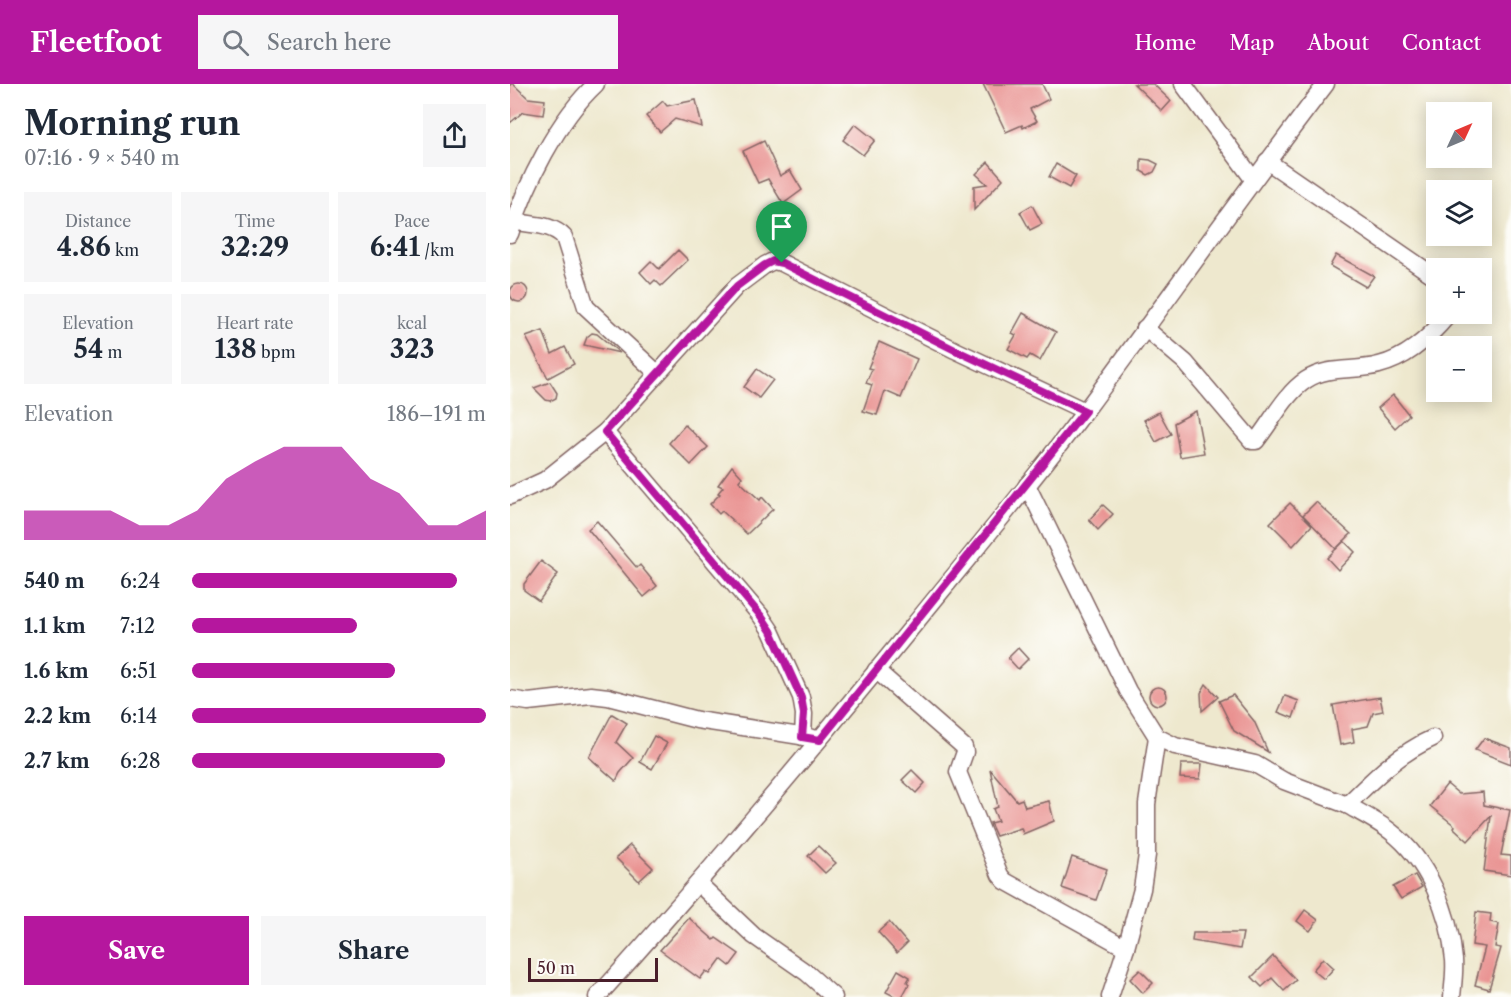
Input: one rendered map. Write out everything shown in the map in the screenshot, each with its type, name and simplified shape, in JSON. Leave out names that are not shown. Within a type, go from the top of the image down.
[{"type":"street","points":[[596,84],[566,121],[541,158],[511,225],[548,227],[558,231],[564,237],[586,307],[657,373]]},
{"type":"street","points":[[1183,84],[1253,178]]},
{"type":"street","points":[[597,997],[820,740],[1027,485],[1085,411],[1253,178],[1326,84]]},
{"type":"street","points":[[1267,161],[1426,270]]},
{"type":"street","points":[[510,496],[545,480],[605,432],[737,286],[773,261],[782,263],[955,350],[1085,411]]},
{"type":"street","points":[[1145,328],[1185,362],[1252,441],[1256,441],[1289,396],[1306,380],[1326,370],[1378,366],[1395,359],[1419,345],[1440,324]]},
{"type":"street","points":[[605,432],[761,616],[771,631],[801,697],[804,714],[802,737]]},
{"type":"street","points":[[1027,485],[1123,682],[1157,737],[1175,746],[1254,764],[1284,781],[1347,805],[1391,831],[1413,854],[1436,889],[1449,931],[1455,962],[1452,997]]},
{"type":"street","points":[[876,670],[964,747],[958,772],[1000,875],[1005,881],[1126,948]]},
{"type":"street","points":[[510,699],[528,702],[591,695],[608,697],[697,720],[820,740]]},
{"type":"street","points":[[1110,997],[1142,889],[1147,855],[1147,804],[1157,737]]},
{"type":"street","points":[[1347,805],[1378,774],[1422,743],[1433,738]]},
{"type":"street","points":[[698,883],[754,936],[807,973],[834,997]]},
{"type":"building","points":[[510,84],[513,84],[528,98],[545,100],[543,115],[523,112],[510,123]]},
{"type":"building","points":[[983,84],[1042,84],[1049,99],[1030,109],[1037,121],[1023,128],[1022,125],[1006,132]]},
{"type":"building","points":[[1134,84],[1153,84],[1171,101],[1162,111]]},
{"type":"building","points":[[696,100],[702,127],[675,119],[660,132],[646,116],[663,101],[667,106]]},
{"type":"building","points":[[855,124],[875,140],[863,155],[843,140]]},
{"type":"building","points":[[764,141],[780,176],[790,170],[802,190],[783,204],[768,179],[758,183],[743,151]]},
{"type":"building","points":[[1141,159],[1158,164],[1154,172],[1148,175],[1141,171]]},
{"type":"building","points":[[988,162],[1003,179],[974,210],[974,186],[987,184],[976,174]]},
{"type":"building","points":[[1056,164],[1076,176],[1069,188],[1049,177]]},
{"type":"building","points":[[1032,205],[1042,224],[1030,230],[1020,212]]},
{"type":"building","points":[[678,250],[688,260],[661,286],[655,280],[651,284],[640,272],[651,261],[659,269]]},
{"type":"building","points":[[1336,255],[1374,276],[1366,287],[1330,266]]},
{"type":"building","points":[[515,284],[523,284],[528,289],[526,300],[515,302],[510,297],[510,289]]},
{"type":"building","points":[[1023,313],[1056,332],[1040,361],[1030,355],[1027,359],[1008,349],[1016,335],[1012,333]]},
{"type":"building","points":[[543,331],[552,354],[565,347],[574,364],[548,378],[526,337]]},
{"type":"building","points":[[592,333],[597,334],[620,353],[584,345],[587,337]]},
{"type":"building","points":[[879,342],[917,359],[901,398],[885,391],[877,415],[863,411],[872,385],[866,383],[872,369],[868,368]]},
{"type":"building","points":[[757,369],[773,380],[759,398],[744,387]]},
{"type":"building","points":[[550,382],[557,393],[556,398],[550,401],[534,388]]},
{"type":"building","points":[[1393,395],[1409,415],[1395,428],[1378,408]]},
{"type":"building","points":[[1196,411],[1204,453],[1180,457],[1174,423]]},
{"type":"building","points":[[1159,412],[1171,434],[1156,442],[1144,420]]},
{"type":"building","points":[[685,425],[708,447],[691,465],[669,443]]},
{"type":"building","points":[[732,466],[742,477],[739,481],[760,500],[762,497],[773,509],[747,534],[722,511],[719,514],[710,504],[720,494],[718,493],[723,487],[718,485]]},
{"type":"building","points":[[1316,502],[1351,534],[1336,549],[1303,515]]},
{"type":"building","points":[[1290,503],[1312,525],[1293,546],[1270,523]]},
{"type":"building","points":[[1103,505],[1113,514],[1098,530],[1089,520]]},
{"type":"building","points":[[597,521],[637,568],[640,565],[657,586],[644,597],[588,529]]},
{"type":"building","points":[[1344,541],[1355,552],[1338,570],[1327,558]]},
{"type":"building","points":[[541,561],[558,574],[539,601],[524,590],[524,584]]},
{"type":"building","points":[[1018,648],[1028,659],[1018,669],[1008,658]]},
{"type":"building","points":[[1206,684],[1218,697],[1202,711],[1201,693]]},
{"type":"building","points":[[1158,687],[1164,690],[1167,696],[1164,702],[1158,705],[1152,702],[1149,696],[1152,690]]},
{"type":"building","points":[[1233,695],[1254,721],[1268,752],[1234,731],[1219,701]]},
{"type":"building","points":[[1285,696],[1299,701],[1293,718],[1278,712]]},
{"type":"building","points":[[1380,697],[1383,711],[1373,713],[1368,726],[1352,729],[1354,742],[1340,745],[1333,705]]},
{"type":"building","points":[[612,714],[627,723],[616,742],[633,758],[616,781],[589,757]]},
{"type":"building","points":[[654,736],[667,743],[652,769],[640,762]]},
{"type":"building","points":[[1484,738],[1511,748],[1511,764],[1475,750]]},
{"type":"building","points":[[1181,764],[1202,764],[1200,779],[1180,778]]},
{"type":"building","points":[[990,769],[1017,801],[1022,799],[1025,807],[1049,801],[1054,821],[1023,834],[1021,828],[996,836],[990,823],[998,821],[993,809],[998,807]]},
{"type":"building","points":[[912,770],[925,783],[916,793],[902,780]]},
{"type":"building","points":[[1447,784],[1459,794],[1483,792],[1484,805],[1510,810],[1501,855],[1511,856],[1511,875],[1484,871],[1491,816],[1468,841],[1454,828],[1455,826],[1430,806]]},
{"type":"building","points":[[630,845],[653,868],[639,881],[616,858]]},
{"type":"building","points":[[818,846],[836,863],[825,873],[808,856]]},
{"type":"building","points":[[1072,857],[1107,869],[1096,900],[1062,888]]},
{"type":"building","points":[[1415,875],[1422,887],[1401,899],[1393,887]]},
{"type":"building","points":[[1305,910],[1318,920],[1310,931],[1297,921]]},
{"type":"building","points":[[1476,912],[1491,914],[1490,922],[1499,924],[1495,947],[1501,948],[1489,989],[1475,985],[1485,947],[1472,945]]},
{"type":"building","points":[[689,918],[714,940],[716,938],[739,954],[730,966],[721,959],[710,974],[706,971],[700,979],[660,950]]},
{"type":"building","points":[[889,922],[907,943],[897,953],[878,932]]},
{"type":"building","points":[[1193,933],[1243,933],[1240,949],[1192,941]]},
{"type":"building","points":[[1273,956],[1296,980],[1284,991],[1272,978],[1262,987],[1252,977]]},
{"type":"building","points":[[1323,958],[1334,968],[1324,979],[1313,970]]},
{"type":"building","points":[[898,970],[910,977],[902,997],[886,992]]},
{"type":"building","points":[[1140,970],[1153,983],[1143,993],[1130,979]]},
{"type":"route","points":[[773,261],[782,263],[955,350],[1085,411],[820,740],[802,737],[804,714],[801,697],[771,631],[761,616],[605,432],[737,286],[765,265],[773,261]]}]
